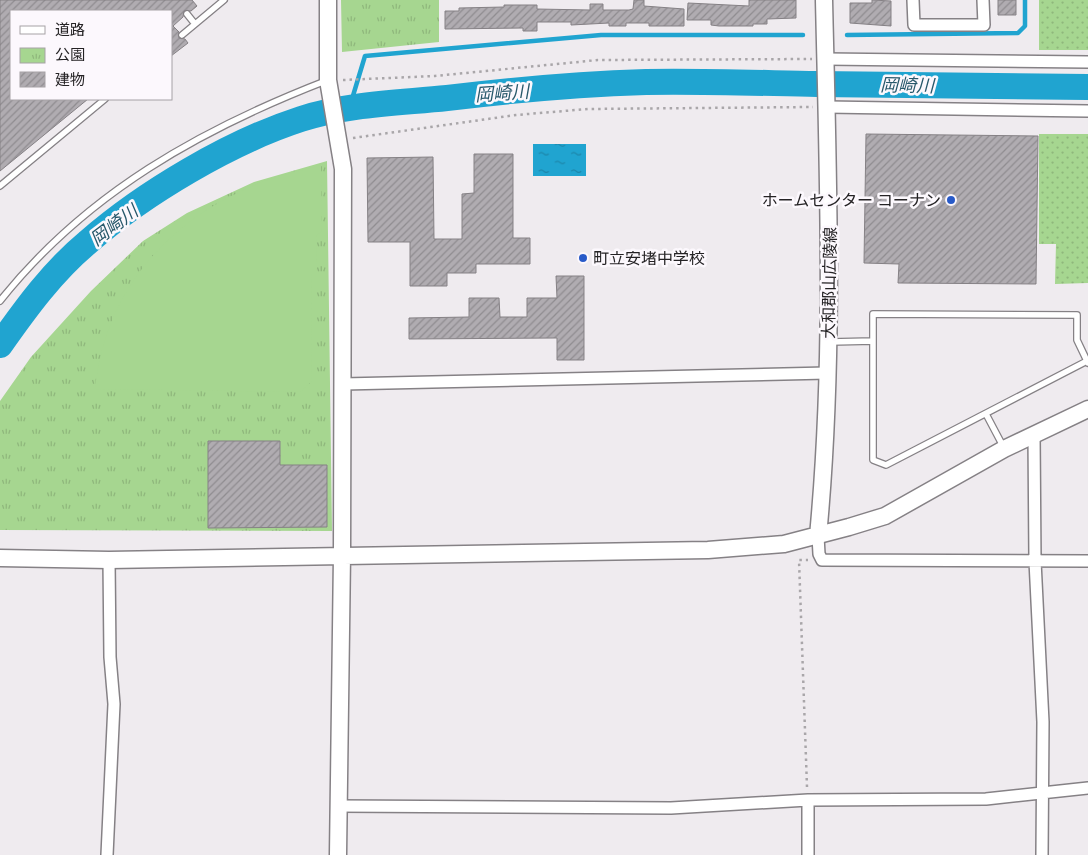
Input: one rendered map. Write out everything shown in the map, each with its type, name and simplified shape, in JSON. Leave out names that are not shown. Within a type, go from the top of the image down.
[{"type":"street","points":[[328,0],[329,84],[344,169],[344,384],[338,855]]},
{"type":"street","name":"大和郡山広陵線","points":[[818,536],[823,486],[830,269],[824,0]]},
{"type":"street","points":[[913,0],[914,25],[984,25],[983,0]]},
{"type":"street","points":[[826,58],[1088,62]]},
{"type":"street","points":[[827,107],[1088,111]]},
{"type":"street","points":[[344,384],[827,373]]},
{"type":"street","points":[[0,558],[109,560],[708,550],[784,544],[885,516],[1004,449],[1088,409]]},
{"type":"street","points":[[1034,435],[1036,561],[1042,722],[1042,855]]},
{"type":"street","points":[[818,536],[819,554],[822,560],[1088,560]]},
{"type":"street","points":[[107,855],[114,704],[110,657],[109,560]]},
{"type":"street","points":[[338,806],[670,808],[808,800],[986,800],[1041,792],[1088,788]]},
{"type":"street","points":[[808,800],[808,855]]},
{"type":"lane","points":[[182,35],[224,0]]},
{"type":"lane","points":[[187,14],[196,24]]},
{"type":"lane","points":[[0,301],[20,276],[53,242],[150,165],[231,120],[282,97],[329,84]]},
{"type":"lane","points":[[0,186],[104,100]]},
{"type":"lane","points":[[873,314],[1077,315],[1077,340],[1088,362],[886,466],[872,460],[873,341],[873,314]]},
{"type":"lane","points":[[828,342],[873,341]]},
{"type":"lane","points":[[986,414],[1004,449]]},
{"type":"path","points":[[351,79],[435,76],[598,60],[826,58]]},
{"type":"path","points":[[338,136],[489,118],[588,109],[827,107]]},
{"type":"path","points":[[808,800],[799,560],[822,560]]},
{"type":"green space","points":[[341,0],[439,0],[439,42],[342,52]]},
{"type":"green space","points":[[1039,0],[1088,0],[1088,50],[1039,50]]},
{"type":"green space","points":[[1039,134],[1088,134],[1088,283],[1055,284],[1056,244],[1039,244]]},
{"type":"green space","points":[[327,161],[332,531],[0,530],[0,401],[31,357],[91,291],[143,241],[187,213],[254,182]]},
{"type":"green space","points":[[321,165],[322,230],[316,237],[317,272],[311,272],[312,381],[300,392],[95,389],[102,351],[114,317],[130,286],[151,257],[177,232],[205,211],[238,193],[273,178]]},
{"type":"water","points":[[533,144],[586,144],[586,176],[533,176]]},
{"type":"building","points":[[0,0],[192,0],[197,6],[191,11],[184,11],[183,17],[173,26],[179,32],[179,38],[185,39],[188,43],[172,55],[172,10],[10,10],[10,100],[87,100],[0,171]]},
{"type":"building","points":[[634,0],[644,0],[644,6],[684,9],[684,26],[649,26],[649,23],[626,23],[626,26],[609,26],[609,23],[571,25],[571,22],[537,22],[537,31],[523,31],[523,28],[445,29],[445,11],[459,11],[459,8],[537,5],[537,9],[590,10],[590,4],[603,4],[603,10],[629,10],[633,9]]},
{"type":"building","points":[[749,0],[796,0],[796,18],[767,19],[767,24],[753,24],[753,26],[719,26],[711,25],[711,20],[687,20],[688,3],[749,6]]},
{"type":"building","points":[[872,0],[891,1],[891,26],[850,23],[850,3],[872,3]]},
{"type":"building","points":[[998,0],[1016,0],[1016,15],[998,15]]},
{"type":"building","name":"ホームセンター コーナン","points":[[866,134],[1038,136],[1036,284],[898,283],[899,264],[864,263]]},
{"type":"building","points":[[474,154],[513,154],[513,238],[530,238],[530,264],[476,264],[476,273],[447,273],[447,286],[410,286],[410,242],[368,242],[367,158],[433,157],[434,239],[462,239],[462,194],[474,193]]},
{"type":"building","points":[[556,276],[584,276],[584,360],[557,360],[557,338],[409,339],[409,318],[469,317],[469,298],[499,298],[500,317],[527,317],[527,298],[557,298]]},
{"type":"building","points":[[208,441],[280,441],[280,465],[327,465],[327,527],[208,528]]},
{"type":"waterway","points":[[847,35],[1018,33],[1025,26],[1025,0]]},
{"type":"waterway","points":[[349,109],[365,56],[601,35],[803,35]]},
{"type":"waterway","name":"岡崎川","points":[[0,345],[30,304],[63,265],[88,242],[135,205],[217,155],[274,129],[319,114],[373,105],[522,90],[646,82],[1088,87]]},
{"type":"place","name":"ホームセンター コーナン","points":[[951,200]]},
{"type":"place","name":"町立安堵中学校","points":[[583,258]]}]
